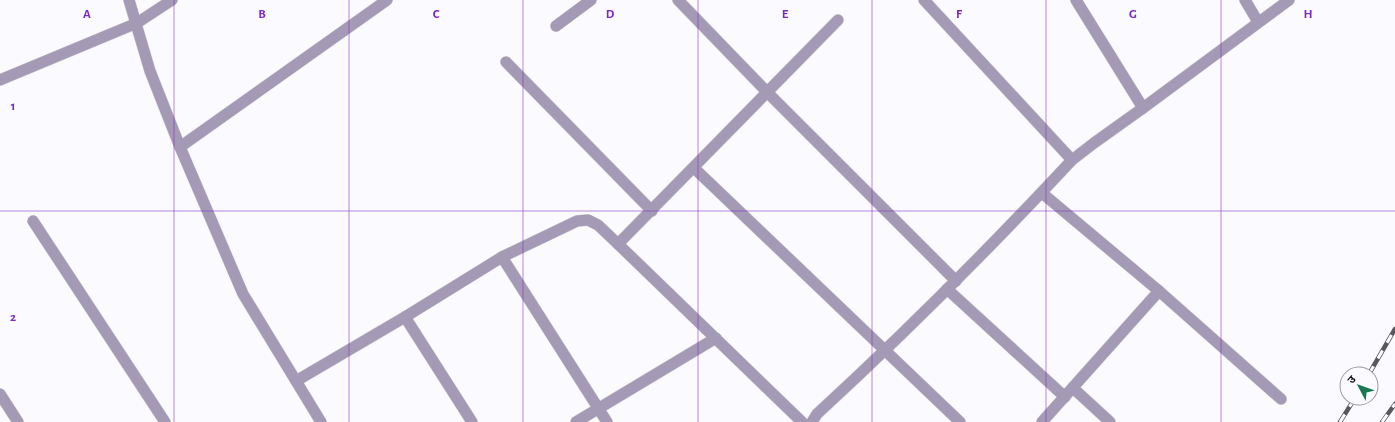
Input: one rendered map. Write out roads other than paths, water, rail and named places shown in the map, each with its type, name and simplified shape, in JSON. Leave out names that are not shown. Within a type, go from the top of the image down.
[{"type":"street","points":[[129,0],[150,71],[180,147],[244,294],[321,422]]},
{"type":"street","points":[[1,79],[137,23],[172,0]]},
{"type":"street","points":[[180,147],[387,0]]},
{"type":"street","points":[[556,26],[591,0]]},
{"type":"street","points":[[678,0],[767,92],[956,281]]},
{"type":"street","points":[[924,0],[1072,160]]},
{"type":"street","points":[[1076,0],[1143,108]]},
{"type":"street","points":[[1245,0],[1258,22]]},
{"type":"street","points":[[812,422],[817,414],[886,350],[956,281],[1072,160],[1289,0]]},
{"type":"street","points":[[618,244],[838,20]]},
{"type":"street","points":[[506,62],[652,211]]},
{"type":"street","points":[[694,168],[960,422]]},
{"type":"street","points":[[1042,193],[1159,292],[1281,399]]},
{"type":"street","points":[[296,381],[405,317],[502,256],[577,221],[588,220],[598,225],[802,422]]},
{"type":"street","points":[[33,221],[165,422]]},
{"type":"street","points":[[502,256],[607,422]]},
{"type":"street","points":[[947,289],[1065,397]]},
{"type":"street","points":[[1042,422],[1159,292]]},
{"type":"street","points":[[405,317],[472,422]]},
{"type":"street","points":[[576,422],[716,338]]},
{"type":"street","points":[[1073,388],[1110,422]]},
{"type":"street","points":[[0,394],[18,422]]},
{"type":"railway","points":[[1374,366],[1395,329]]},
{"type":"railway","points":[[1382,422],[1395,404]]},
{"type":"railway","points":[[1340,422],[1350,406]]}]
